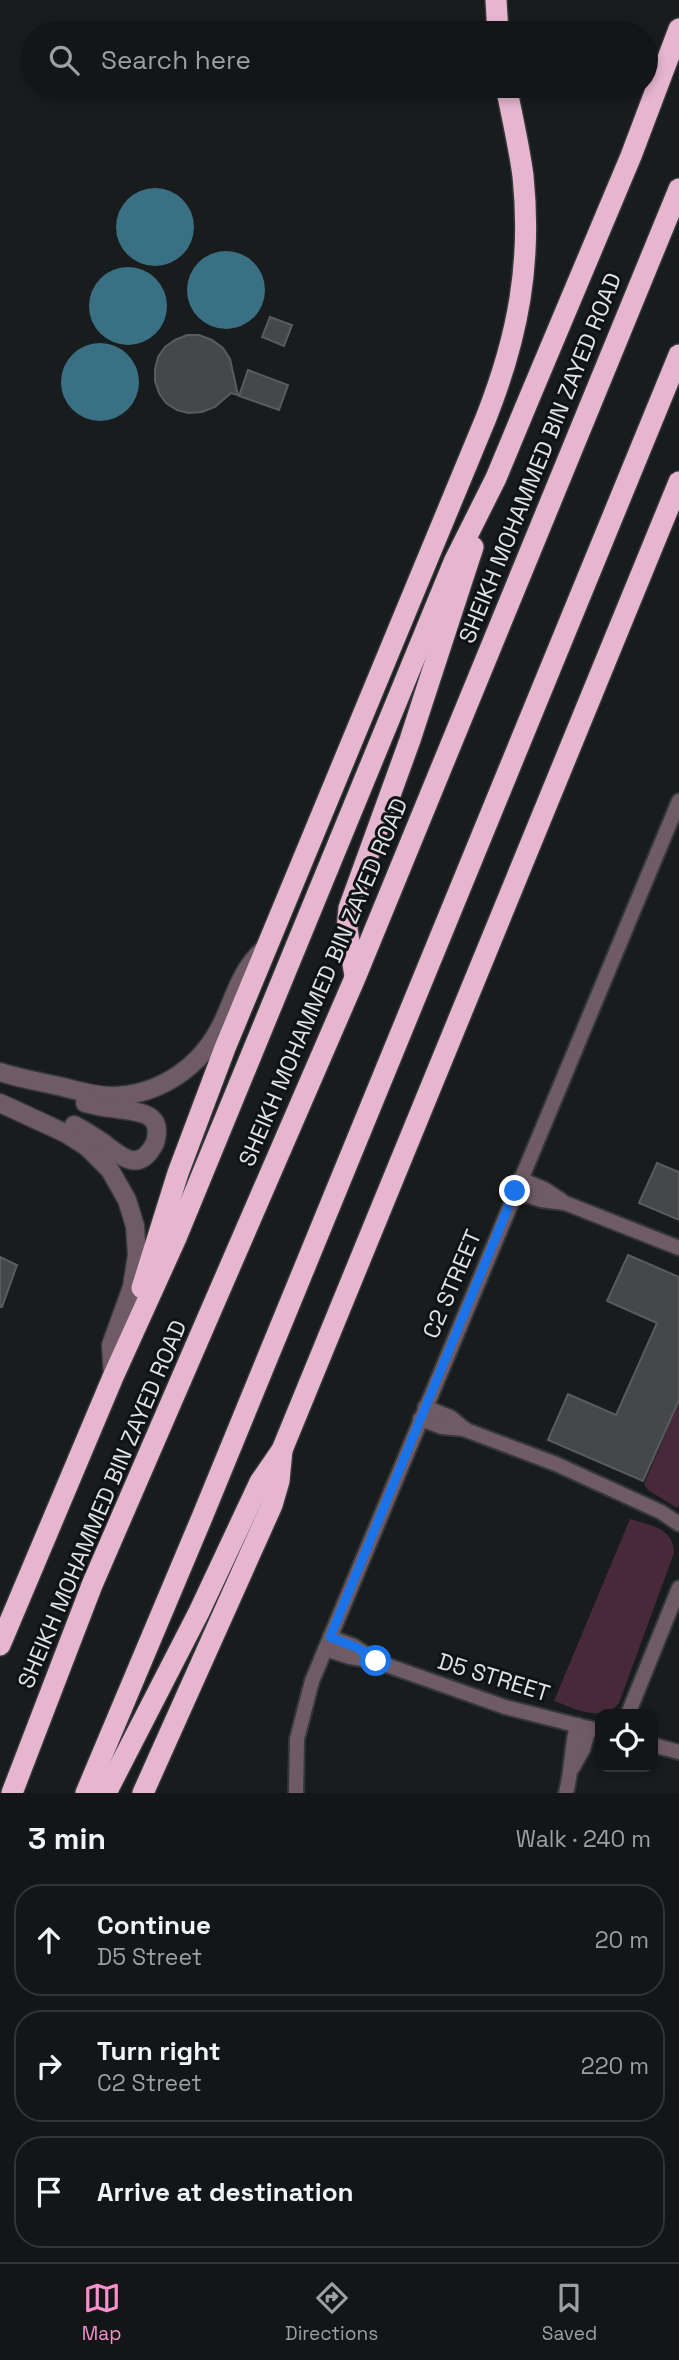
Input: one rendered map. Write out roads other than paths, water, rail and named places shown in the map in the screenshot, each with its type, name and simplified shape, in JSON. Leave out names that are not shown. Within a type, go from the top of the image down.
[{"type":"highway","points":[[496,0],[497,21]]},
{"type":"highway","points":[[658,85],[679,29]]},
{"type":"highway","points":[[129,1342],[142,1287],[178,1173],[225,1048],[486,418],[510,354],[522,294],[526,233],[522,173],[508,98]]},
{"type":"highway","points":[[0,1645],[113,1377],[176,1238],[454,562],[496,478],[653,98]]},
{"type":"highway","name":"SHEIKH MOHAMMED BIN ZAYED ROAD","points":[[12,1793],[92,1585],[355,978],[679,189]]},
{"type":"highway","points":[[86,1793],[679,355]]},
{"type":"highway","points":[[355,978],[347,929],[349,908],[410,740],[496,478]]},
{"type":"highway","points":[[106,1793],[199,1612],[260,1482],[282,1450],[679,482]]},
{"type":"highway","points":[[143,1793],[272,1505],[279,1481],[282,1450]]},
{"type":"highway","points":[[157,1793],[192,1680]]},
{"type":"street","name":"C2 STREET","points":[[296,1793],[297,1739],[312,1681],[679,801]]},
{"type":"street","points":[[0,1072],[33,1083],[110,1096],[139,1093],[167,1083],[190,1066],[209,1045],[221,1025],[244,971],[267,947]]},
{"type":"street","points":[[19,1110],[74,1125],[100,1140],[123,1159],[130,1161],[143,1158],[155,1143],[156,1124],[144,1112],[84,1103],[33,1083]]},
{"type":"street","points":[[0,1103],[74,1138],[99,1158],[119,1182],[132,1212],[137,1239],[136,1263],[132,1287],[111,1345],[113,1377]]},
{"type":"street","points":[[518,1185],[541,1199],[565,1203],[679,1248]]},
{"type":"street","points":[[423,1413],[446,1428],[466,1430],[556,1464],[661,1512],[679,1524]]},
{"type":"street","points":[[661,1512],[679,1514]]},
{"type":"street","points":[[630,1709],[679,1588]]},
{"type":"street","name":"D5 STREET","points":[[328,1643],[346,1656],[376,1661],[481,1699],[589,1728]]},
{"type":"street","points":[[638,1693],[639,1709]]},
{"type":"street","points":[[566,1793],[572,1768],[572,1750],[589,1728]]},
{"type":"street","points":[[658,1746],[679,1752]]},
{"type":"water","points":[[155,188],[170,191],[187,205],[194,227],[191,242],[177,259],[155,266],[140,263],[123,249],[116,227],[119,212],[133,195]]},
{"type":"water","points":[[226,251],[241,254],[258,268],[265,290],[262,305],[248,322],[226,329],[211,326],[194,312],[187,290],[190,275],[204,258]]},
{"type":"water","points":[[128,267],[143,270],[160,284],[167,306],[164,321],[150,338],[128,345],[113,342],[96,328],[89,306],[92,291],[106,274]]},
{"type":"water","points":[[100,343],[115,346],[132,360],[139,382],[136,397],[122,414],[100,421],[85,418],[68,404],[61,382],[64,367],[78,350]]}]
